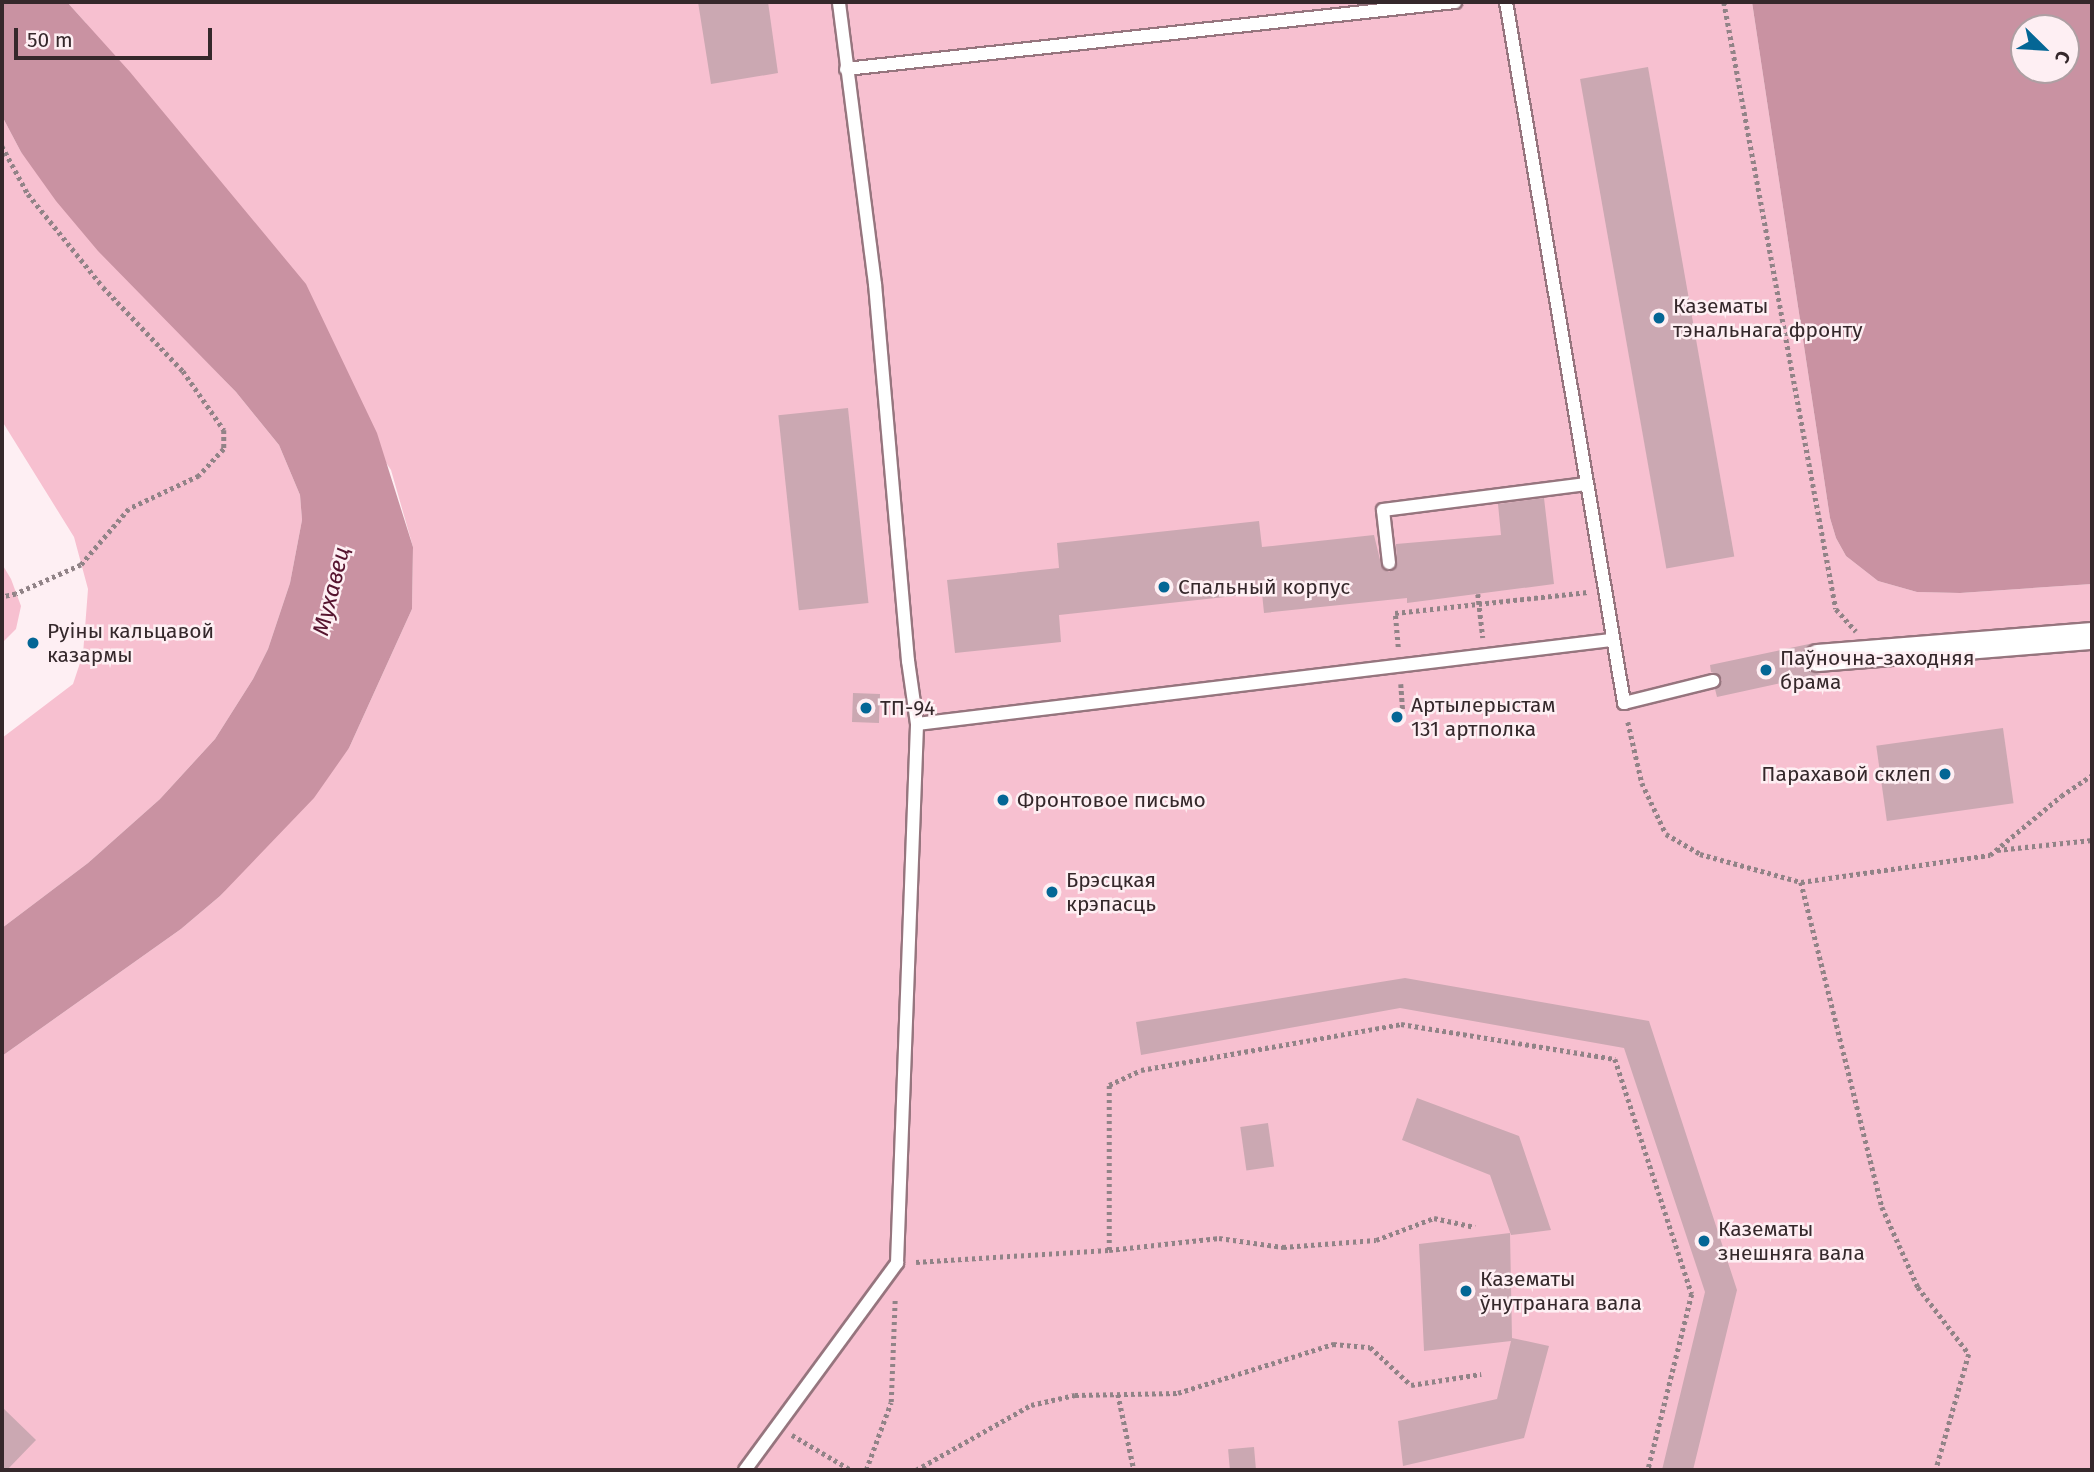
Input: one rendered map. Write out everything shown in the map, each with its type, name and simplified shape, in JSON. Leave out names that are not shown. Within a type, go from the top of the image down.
[{"type":"street","points":[[1818,657],[2092,636]]},
{"type":"lane","points":[[745,1470],[897,1263],[917,724],[908,661],[874,284],[839,2]]},
{"type":"lane","points":[[846,68],[1455,2]]},
{"type":"lane","points":[[1506,2],[1611,640],[1624,703],[1713,681]]},
{"type":"lane","points":[[1390,563],[1383,510],[1586,484]]},
{"type":"lane","points":[[917,724],[1611,640]]},
{"type":"path","points":[[1724,2],[1836,609],[1876,653]]},
{"type":"path","points":[[2,146],[28,194],[103,287],[183,371],[224,430],[224,449],[199,476],[129,509],[81,565],[16,594],[2,597]]},
{"type":"path","points":[[1403,710],[1395,612],[1603,591]]},
{"type":"path","points":[[1478,594],[1485,655]]},
{"type":"path","points":[[1624,703],[1642,783],[1666,834],[1700,854],[1801,882],[1990,855],[2061,796],[2092,775]]},
{"type":"path","points":[[1996,850],[2092,840]]},
{"type":"path","points":[[1801,882],[1882,1208],[1917,1287],[1969,1354],[1936,1470]]},
{"type":"path","points":[[1109,1251],[1110,1085],[1141,1070],[1401,1024],[1615,1059],[1692,1294],[1648,1470]]},
{"type":"path","points":[[866,1470],[891,1402],[897,1263],[1109,1251],[1219,1238],[1283,1247],[1376,1240],[1434,1218],[1475,1227]]},
{"type":"path","points":[[916,1470],[1031,1405],[1076,1395],[1178,1393],[1333,1344],[1370,1348],[1411,1385],[1481,1374]]},
{"type":"path","points":[[1118,1394],[1134,1470]]},
{"type":"path","points":[[777,1426],[851,1470]]},
{"type":"shaded area","points":[[67,2],[1752,2],[1830,518],[1836,538],[1846,556],[1878,581],[1917,592],[1960,593],[2092,584],[2092,1470],[2,1470],[2,1056],[181,929],[220,896],[349,748],[412,609],[413,547],[391,470],[85,22]]},
{"type":"shaded area","points":[[2,116],[21,152],[178,332],[236,392],[279,445],[300,495],[302,520],[290,583],[268,649],[253,679],[215,739],[160,799],[88,863],[2,928],[2,738],[73,684],[83,654],[88,589],[74,537],[2,421]]},
{"type":"shaded area","points":[[2,564],[21,606],[16,629],[2,643]]},
{"type":"water","name":"Мухавец","points":[[2,2],[67,2],[130,72],[306,284],[377,433],[413,547],[412,609],[349,748],[314,798],[220,896],[181,929],[2,1056],[2,928],[88,863],[160,799],[215,739],[253,679],[268,649],[290,583],[302,520],[300,495],[279,445],[236,392],[98,251],[56,201],[21,152],[2,116]]},
{"type":"water","points":[[1752,2],[2092,2],[2092,584],[1960,593],[1917,592],[1878,581],[1846,556],[1836,538],[1830,518]]},
{"type":"building","points":[[698,2],[768,2],[778,73],[711,84]]},
{"type":"building","name":"Казематы тэнальнага фронту","points":[[1648,67],[1734,556],[1666,568],[1580,79]]},
{"type":"building","points":[[848,408],[868,603],[799,610],[778,415]]},
{"type":"building","name":"Спальный корпус","points":[[1544,498],[1554,584],[1407,603],[1407,598],[1264,613],[1262,593],[1059,615],[1061,642],[955,653],[947,580],[1059,568],[1057,543],[1259,521],[1262,547],[1374,535],[1382,568],[1389,572],[1397,566],[1396,544],[1501,535],[1498,504]]},
{"type":"building","name":"Паўночна-заходняя брама","points":[[1814,643],[1804,651],[1802,660],[1811,672],[1822,674],[1717,697],[1715,689],[1722,680],[1719,675],[1711,672],[1710,665]]},
{"type":"building","name":"ТП-94","points":[[853,693],[880,694],[879,723],[852,722]]},
{"type":"building","name":"Парахавой склеп","points":[[2003,728],[2014,803],[1887,821],[1876,746]]},
{"type":"building","name":"Казематы знешняга вала","points":[[1405,978],[1649,1021],[1737,1290],[1693,1470],[1662,1470],[1705,1292],[1624,1048],[1400,1008],[1141,1055],[1136,1022]]},
{"type":"building","points":[[1417,1098],[1519,1136],[1551,1230],[1511,1235],[1490,1175],[1402,1140]]},
{"type":"building","points":[[1268,1123],[1274,1167],[1246,1170],[1240,1127]]},
{"type":"building","name":"Казематы ўнутранага вала","points":[[1510,1233],[1512,1338],[1549,1346],[1524,1438],[1403,1466],[1398,1421],[1497,1399],[1511,1341],[1424,1351],[1419,1244]]},
{"type":"building","points":[[2,1407],[36,1440],[7,1470],[2,1470]]},
{"type":"building","points":[[1254,1447],[1256,1470],[1230,1470],[1228,1449]]},
{"type":"place","name":"Казематы тэнальнага фронту","points":[[1659,318]]},
{"type":"place","name":"Спальный корпус","points":[[1164,587]]},
{"type":"place","name":"Руіны кальцавой казармы","points":[[33,643]]},
{"type":"place","name":"Паўночна-заходняя брама","points":[[1766,670]]},
{"type":"place","name":"ТП-94","points":[[866,708]]},
{"type":"place","name":"Артылерыстам 131 артполка","points":[[1397,717]]},
{"type":"place","name":"Парахавой склеп","points":[[1945,774]]},
{"type":"place","name":"Фронтовое письмо","points":[[1003,800]]},
{"type":"place","name":"Брэсцкая крэпасць","points":[[1052,892]]},
{"type":"place","name":"Казематы знешняга вала","points":[[1704,1241]]},
{"type":"place","name":"Казематы ўнутранага вала","points":[[1466,1291]]}]
